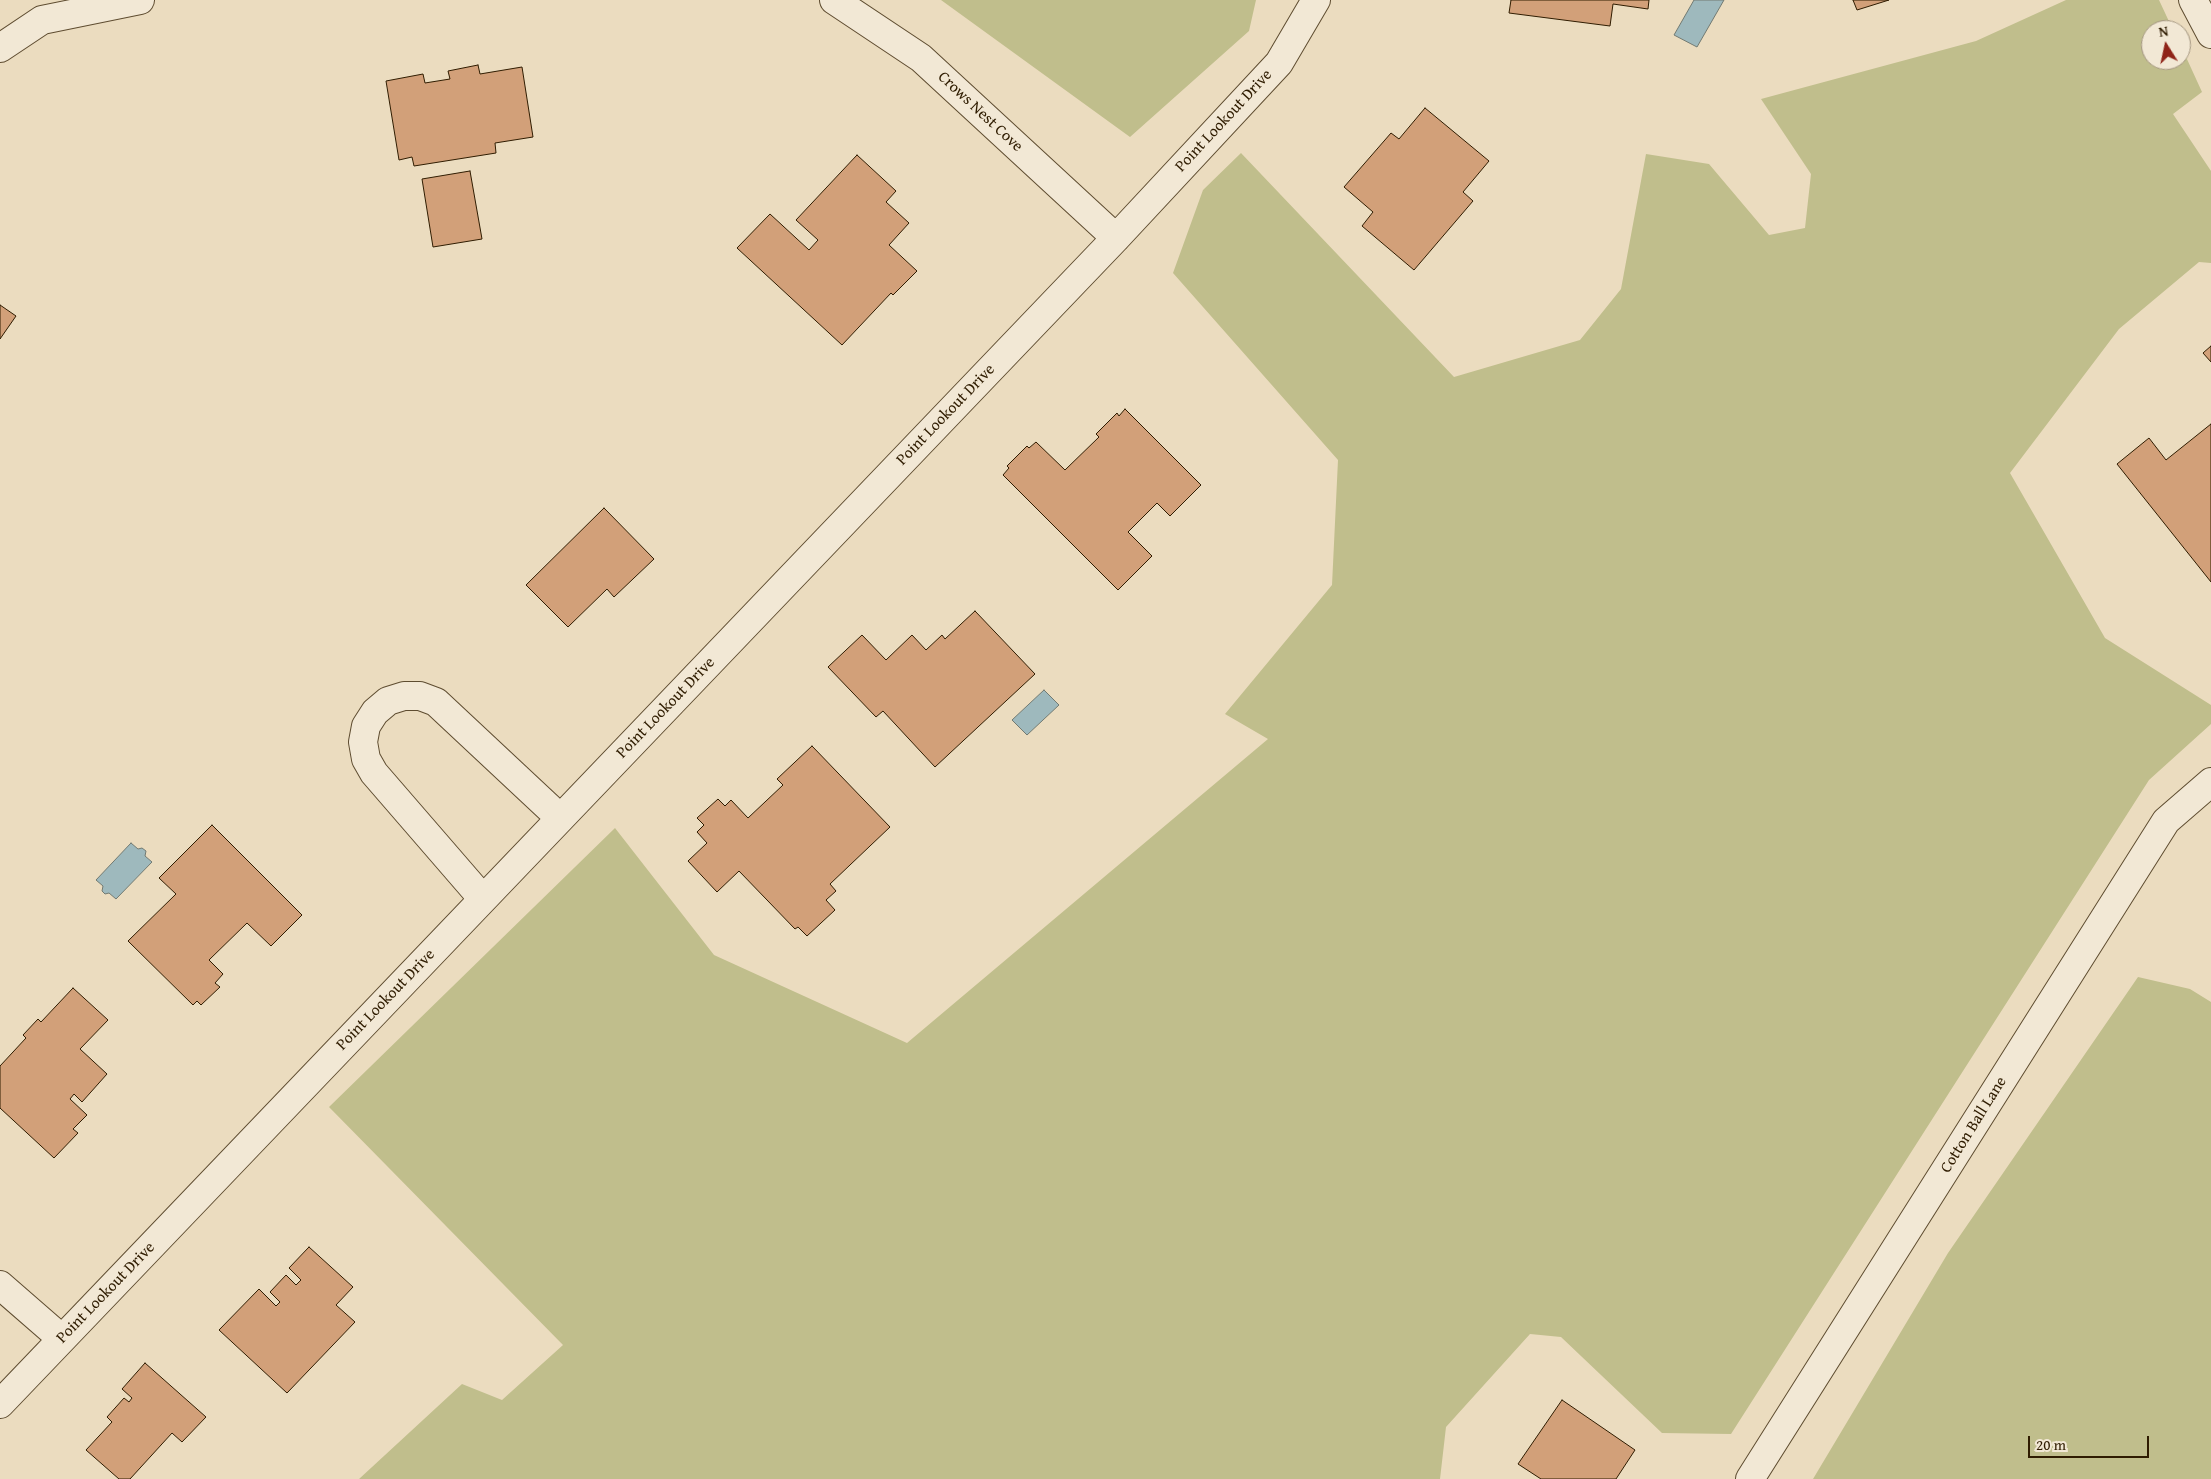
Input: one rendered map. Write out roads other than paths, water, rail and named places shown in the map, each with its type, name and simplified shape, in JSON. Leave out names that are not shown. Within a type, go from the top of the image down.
[{"type":"street","points":[[0,48],[42,20],[140,0]]},
{"type":"street","name":"Crows Nest Cove","points":[[834,0],[921,58],[1116,238]]},
{"type":"street","name":"Point Lookout Drive","points":[[0,1404],[1116,238],[1279,63],[1316,0]]},
{"type":"street","points":[[2193,0],[2211,34]]},
{"type":"street","points":[[483,899],[374,773],[366,759],[363,742],[366,726],[375,712],[388,701],[404,696],[420,696],[436,702],[560,818]]},
{"type":"street","name":"Cotton Ball Lane","points":[[1750,1479],[2166,822],[2211,782]]},
{"type":"street","points":[[0,1285],[62,1339]]},
{"type":"water","points":[[1694,0],[1724,0],[1697,47],[1674,35]]},
{"type":"water","points":[[1044,690],[1059,705],[1027,735],[1012,720]]},
{"type":"water","points":[[131,843],[138,849],[142,848],[146,851],[145,856],[152,862],[116,899],[109,893],[105,894],[102,891],[103,886],[96,880]]}]
